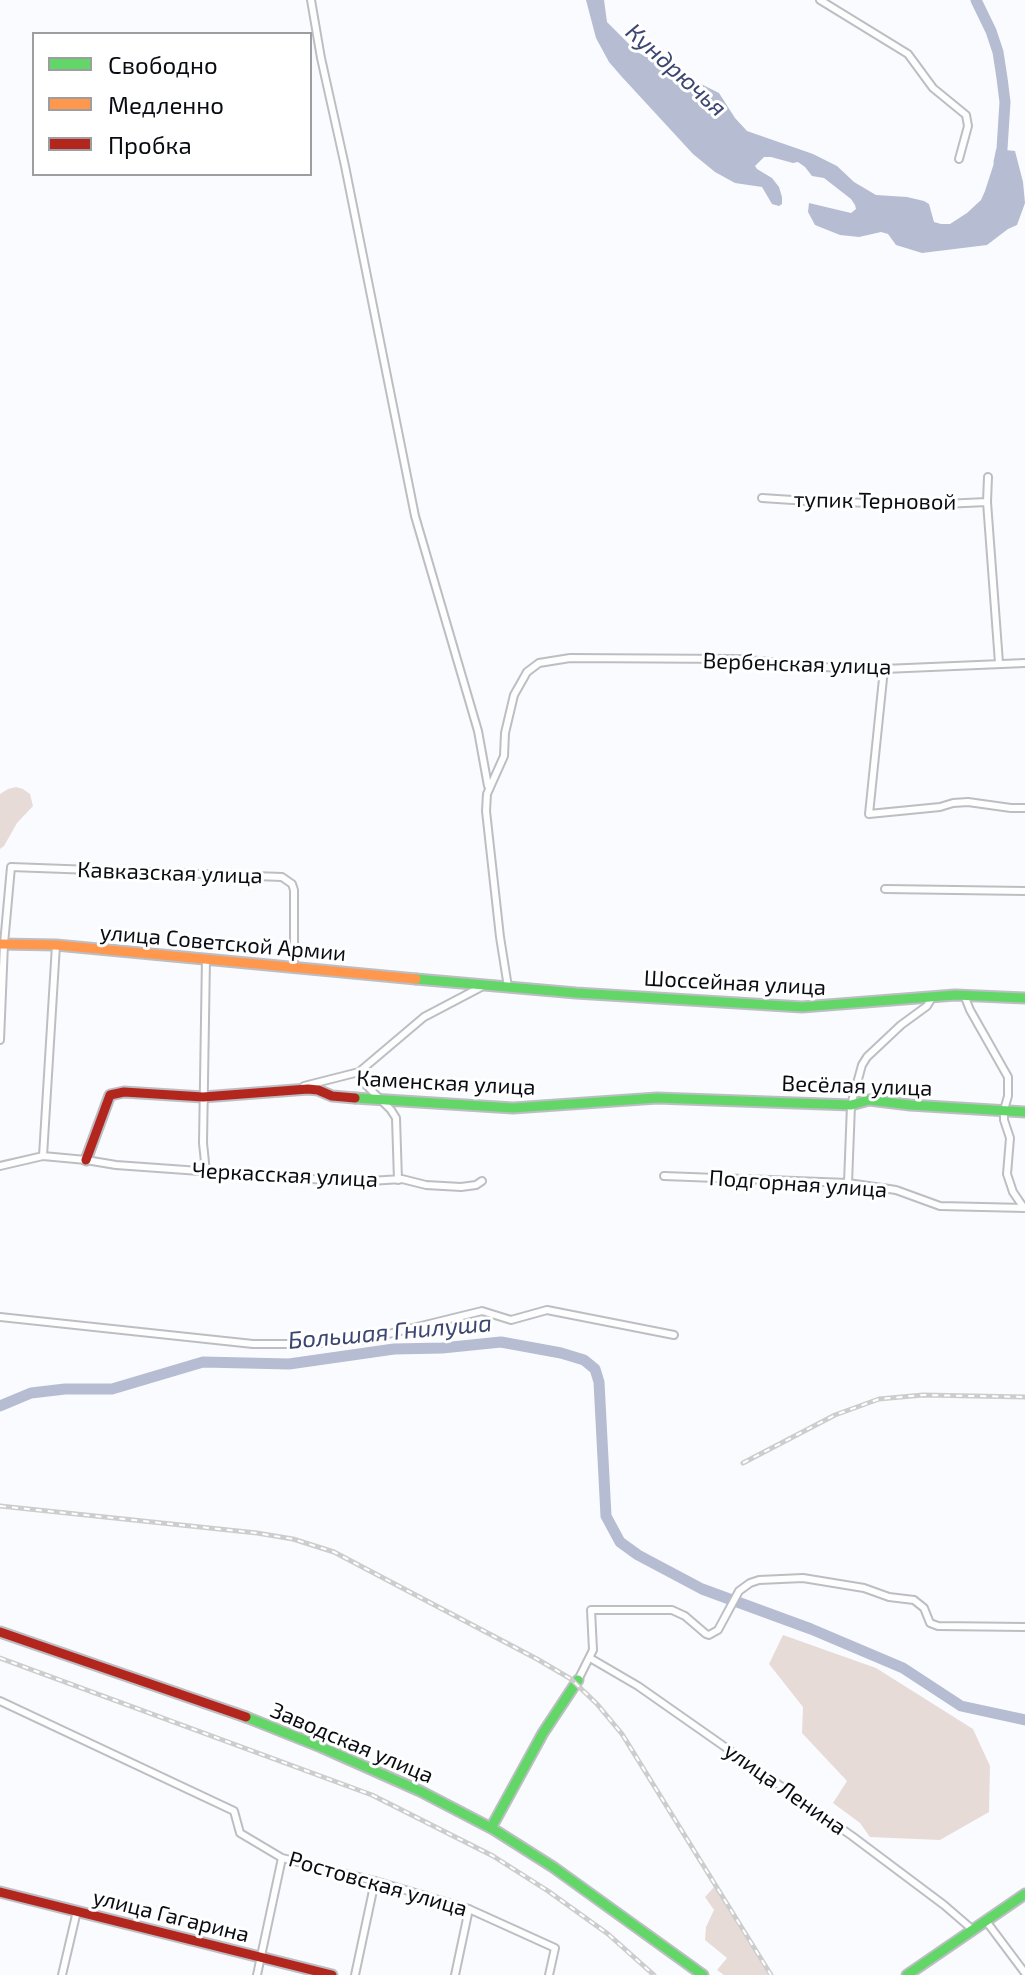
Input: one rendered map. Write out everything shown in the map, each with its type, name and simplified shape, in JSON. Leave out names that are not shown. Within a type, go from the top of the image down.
[{"type":"main road","name":"улица Советской Армии","points":[[2,944],[56,945],[443,982]]},
{"type":"main road","name":"Шоссейная улица","points":[[443,982],[802,1007],[933,996],[1025,998]]},
{"type":"main road","name":"Каменская улица","points":[[86,1160],[110,1095],[124,1092],[203,1097],[297,1089],[318,1090],[332,1096],[513,1108],[689,1098]]},
{"type":"main road","name":"Весёлая улица","points":[[689,1098],[851,1105],[869,1100],[1025,1112]]},
{"type":"main road","name":"Заводская улица","points":[[0,1632],[252,1719],[420,1791],[491,1828],[553,1867],[703,1975]]},
{"type":"main road","points":[[491,1828],[543,1733],[578,1680]]},
{"type":"main road","name":"улица Гагарина","points":[[0,1892],[332,1975]]},
{"type":"main road","points":[[907,1975],[1025,1894]]},
{"type":"street","points":[[311,0],[415,516],[478,731],[489,789],[486,811],[508,987]]},
{"type":"street","points":[[820,0],[908,54],[933,88],[966,115],[968,126],[959,159]]},
{"type":"street","name":"тупик Терновой","points":[[988,477],[987,502],[999,663]]},
{"type":"street","name":"тупик Терновой","points":[[762,498],[823,502],[987,502]]},
{"type":"street","name":"Вербенская улица","points":[[489,789],[504,756],[511,703],[531,668],[549,659],[738,659],[884,669],[1025,663]]},
{"type":"street","points":[[884,669],[869,814],[968,802],[1025,808]]},
{"type":"street","name":"Кавказская улица","points":[[2,944],[11,867],[282,877],[292,884],[294,890],[294,967]]},
{"type":"street","points":[[885,889],[1025,891]]},
{"type":"street","points":[[0,1040],[2,944]]},
{"type":"street","points":[[43,1156],[56,945]]},
{"type":"street","points":[[206,958],[203,1097],[203,1160],[206,1172]]},
{"type":"street","points":[[297,1089],[359,1072],[424,1017],[483,985]]},
{"type":"street","points":[[964,995],[1008,1077],[1004,1110],[1010,1138],[1007,1174],[1013,1192],[1024,1208]]},
{"type":"street","points":[[848,1183],[851,1105],[858,1076],[867,1057],[927,1006],[933,996]]},
{"type":"street","points":[[359,1072],[364,1083],[381,1098],[396,1118],[398,1180]]},
{"type":"street","name":"Черкасская улица","points":[[0,1166],[43,1156],[116,1165],[353,1182],[398,1180],[461,1187],[482,1181]]},
{"type":"street","name":"Подгорная улица","points":[[664,1176],[848,1183],[896,1190],[940,1206],[1024,1208]]},
{"type":"street","points":[[0,1317],[253,1344],[308,1344],[368,1339],[482,1311],[511,1320],[547,1310],[674,1335]]},
{"type":"street","points":[[578,1680],[593,1650],[591,1610],[672,1610],[709,1635],[718,1630],[744,1587],[759,1580],[803,1578],[914,1600],[924,1608],[933,1625],[1025,1627]]},
{"type":"street","name":"улица Ленина","points":[[590,1658],[638,1686],[852,1836],[973,1930]]},
{"type":"street","name":"Ростовская улица","points":[[0,1701],[234,1811],[240,1833],[282,1858],[469,1909],[555,1948],[549,1975]]},
{"type":"street","points":[[257,1975],[282,1858]]},
{"type":"street","points":[[355,1975],[375,1881]]},
{"type":"street","points":[[455,1975],[469,1909]]},
{"type":"street","points":[[62,1975],[77,1911]]},
{"type":"street","points":[[986,1921],[1025,1973]]},
{"type":"shaded area","points":[[16,787],[30,794],[33,806],[0,849],[0,794]]},
{"type":"shaded area","points":[[783,1635],[876,1668],[973,1729],[990,1766],[989,1812],[940,1840],[870,1837],[860,1823],[833,1803],[847,1781],[802,1733],[803,1707],[769,1664]]},
{"type":"shaded area","points":[[714,1887],[768,1975],[724,1975],[717,1970],[727,1958],[705,1940],[706,1927],[714,1910],[705,1897]]},
{"type":"water","points":[[586,0],[604,0],[607,22],[637,52],[719,93],[747,131],[813,154],[837,166],[854,182],[876,195],[924,201],[929,204],[934,222],[950,224],[967,213],[981,200],[996,149],[1015,151],[1025,203],[1017,225],[987,245],[922,253],[896,245],[888,234],[881,232],[859,237],[840,235],[815,225],[808,212],[809,203],[851,213],[856,209],[851,199],[824,178],[812,176],[798,162],[764,157],[755,166],[772,178],[782,197],[782,204],[772,204],[762,187],[735,183],[693,154],[622,77],[609,62],[596,38]]},
{"type":"waterway","name":"Кундрючья","points":[[976,0],[991,31],[1002,78],[1005,102],[999,162]]},
{"type":"waterway","name":"Большая Гнилуша","points":[[0,1406],[31,1393],[112,1389],[203,1362],[289,1364],[394,1349],[501,1342],[584,1360],[595,1369],[599,1382],[606,1516],[620,1542],[702,1589],[811,1629],[903,1668],[961,1706],[1025,1720]]},
{"type":"railway","points":[[743,1463],[835,1415],[879,1399],[923,1395],[1025,1397]]},
{"type":"railway","points":[[0,1506],[293,1539],[334,1552],[571,1679],[622,1734],[771,1975]]},
{"type":"railway","points":[[0,1658],[372,1795],[493,1856],[548,1891],[608,1934],[654,1975]]},
{"type":"traffic: fast","points":[[416,979],[802,1007],[955,995],[1025,998]]},
{"type":"traffic: fast","points":[[355,1098],[513,1108],[657,1098],[851,1105],[869,1100],[1025,1112]]},
{"type":"traffic: fast","points":[[491,1828],[543,1733],[578,1680]]},
{"type":"traffic: fast","points":[[246,1717],[420,1791],[493,1829],[553,1867],[703,1975]]},
{"type":"traffic: fast","points":[[907,1975],[1025,1894]]},
{"type":"traffic: slow","points":[[0,944],[56,945],[416,979]]},
{"type":"traffic: jam","points":[[86,1160],[110,1095],[124,1092],[203,1097],[308,1089],[355,1098]]},
{"type":"traffic: jam","points":[[0,1632],[246,1717]]},
{"type":"traffic: jam","points":[[0,1892],[332,1975]]}]
